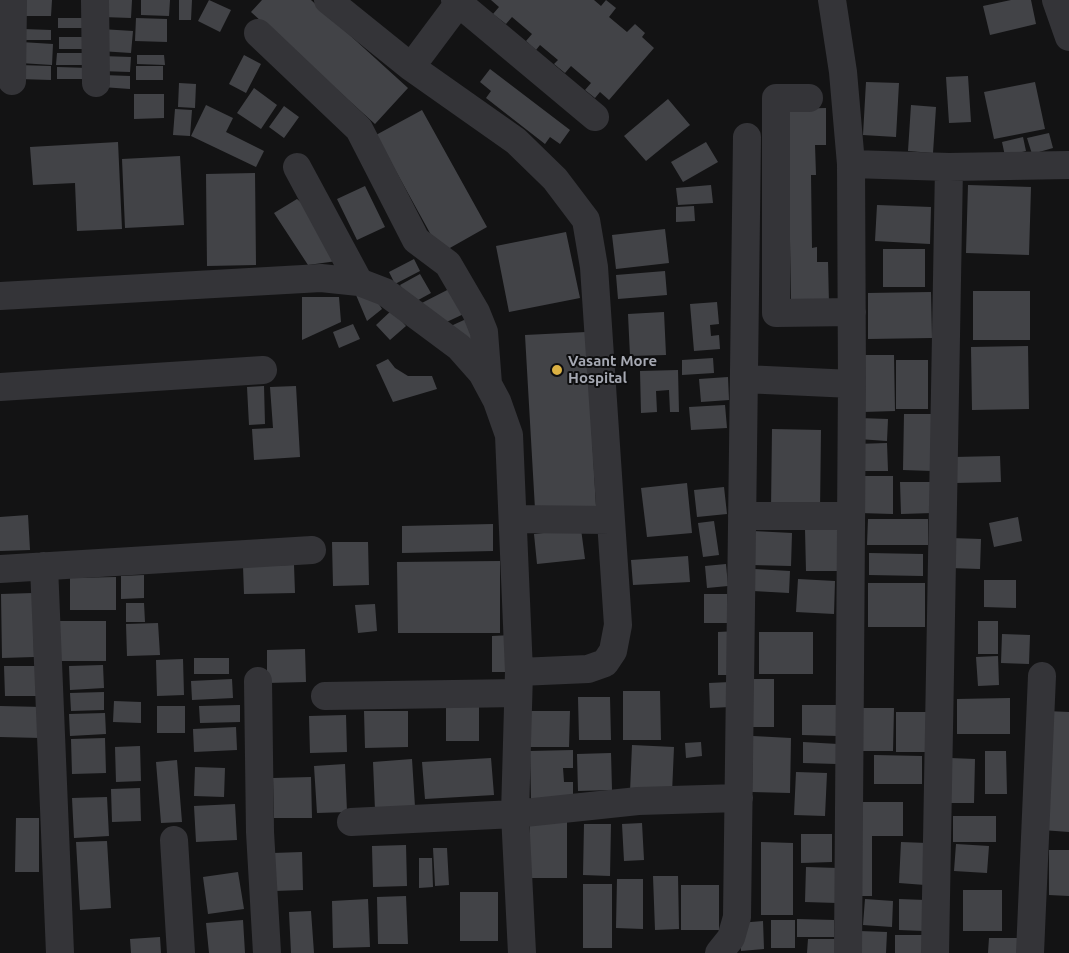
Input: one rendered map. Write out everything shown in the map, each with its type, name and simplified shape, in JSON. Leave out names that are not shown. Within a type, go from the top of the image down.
[{"type":"street","points":[[12,81],[14,0]]},
{"type":"street","points":[[95,0],[96,83]]},
{"type":"street","points":[[325,696],[518,683],[588,669],[605,663],[613,651],[618,625],[594,267],[586,220],[555,179],[516,141],[411,67],[328,0]]},
{"type":"street","points":[[832,0],[843,72],[851,164],[852,384],[848,953]]},
{"type":"street","points":[[1056,0],[1069,37]]},
{"type":"street","points":[[411,67],[459,1],[595,117]]},
{"type":"street","points":[[258,33],[359,129],[416,240],[448,264],[476,312],[484,332],[488,384]]},
{"type":"street","points":[[809,98],[776,98],[776,313],[852,312]]},
{"type":"street","points":[[719,953],[731,938],[737,917],[747,137]]},
{"type":"street","points":[[851,164],[949,167],[1069,165]]},
{"type":"street","points":[[297,167],[359,282]]},
{"type":"street","points":[[935,953],[949,167]]},
{"type":"street","points":[[0,296],[321,278],[359,282],[385,292],[459,346],[482,373],[497,401],[509,436],[518,683],[515,814],[522,953]]},
{"type":"street","points":[[0,387],[263,370]]},
{"type":"street","points":[[744,379],[852,384]]},
{"type":"street","points":[[742,516],[851,516]]},
{"type":"street","points":[[513,519],[611,520]]},
{"type":"street","points":[[0,569],[312,550]]},
{"type":"street","points":[[44,566],[60,953]]},
{"type":"street","points":[[1030,953],[1042,676]]},
{"type":"street","points":[[258,682],[260,832],[267,953]]},
{"type":"street","points":[[351,822],[515,814],[638,802],[739,798]]},
{"type":"street","points":[[174,840],[181,953]]},
{"type":"building","points":[[22,0],[52,0],[51,16],[21,16]]},
{"type":"building","points":[[103,0],[132,0],[131,18],[103,17]]},
{"type":"building","points":[[141,0],[170,0],[169,16],[141,15]]},
{"type":"building","points":[[179,0],[192,0],[191,20],[179,20]]},
{"type":"building","points":[[209,0],[231,10],[220,32],[198,21]]},
{"type":"building","points":[[262,0],[311,0],[408,88],[375,124],[251,12]]},
{"type":"building","points":[[491,0],[594,0],[601,6],[606,0],[616,8],[609,17],[627,32],[635,24],[645,33],[642,37],[654,48],[609,100],[600,92],[595,98],[585,90],[591,83],[571,66],[565,73],[554,64],[558,60],[540,45],[536,50],[526,41],[532,34],[512,17],[506,24],[493,14],[499,7]]},
{"type":"building","points":[[1011,0],[1031,0],[1036,24],[990,35],[983,6]]},
{"type":"building","points":[[58,18],[85,18],[85,28],[58,28]]},
{"type":"building","points":[[136,18],[167,19],[167,42],[135,41]]},
{"type":"building","points":[[23,29],[51,30],[51,40],[23,40]]},
{"type":"building","points":[[101,29],[133,31],[131,53],[100,51]]},
{"type":"building","points":[[59,37],[85,37],[85,49],[59,49]]},
{"type":"building","points":[[21,42],[53,44],[52,65],[20,63]]},
{"type":"building","points":[[57,53],[87,53],[87,65],[56,65]]},
{"type":"building","points":[[137,55],[164,55],[165,65],[137,64]]},
{"type":"building","points":[[244,55],[261,64],[246,93],[229,84]]},
{"type":"building","points":[[101,56],[131,57],[130,72],[100,71]]},
{"type":"building","points":[[19,65],[51,66],[51,80],[19,79]]},
{"type":"building","points":[[136,66],[163,66],[163,80],[136,80]]},
{"type":"building","points":[[57,67],[89,68],[89,79],[57,79]]},
{"type":"building","points":[[490,69],[570,130],[560,144],[550,137],[545,144],[486,98],[491,91],[480,82]]},
{"type":"building","points":[[103,75],[130,76],[130,89],[102,87]]},
{"type":"building","points":[[968,76],[971,122],[949,123],[946,77]]},
{"type":"building","points":[[866,82],[899,83],[896,137],[863,135]]},
{"type":"building","points":[[1035,82],[1045,129],[994,139],[984,92]]},
{"type":"building","points":[[179,83],[196,84],[195,108],[178,107]]},
{"type":"building","points":[[254,88],[277,105],[261,129],[237,113]]},
{"type":"building","points":[[134,94],[164,94],[164,118],[134,119]]},
{"type":"building","points":[[668,99],[690,125],[646,161],[624,136]]},
{"type":"building","points":[[206,105],[233,118],[226,132],[264,151],[256,167],[191,136]]},
{"type":"building","points":[[911,105],[936,107],[933,153],[908,151]]},
{"type":"building","points":[[284,106],[299,117],[284,138],[269,127]]},
{"type":"building","points":[[826,108],[826,145],[815,145],[816,175],[811,175],[812,248],[817,247],[817,262],[828,262],[829,304],[791,305],[788,109]]},
{"type":"building","points":[[175,109],[192,110],[190,136],[173,135]]},
{"type":"building","points":[[422,110],[487,227],[441,253],[376,135]]},
{"type":"building","points":[[1049,133],[1053,148],[1032,154],[1027,138]]},
{"type":"building","points":[[1023,137],[1026,151],[1005,156],[1002,142]]},
{"type":"building","points":[[118,142],[122,229],[77,231],[75,183],[33,185],[30,147]]},
{"type":"building","points":[[706,142],[718,162],[683,182],[671,162]]},
{"type":"building","points":[[180,156],[184,225],[125,228],[122,159]]},
{"type":"building","points":[[255,173],[256,265],[207,266],[206,174]]},
{"type":"building","points":[[711,185],[713,203],[678,205],[676,188]]},
{"type":"building","points":[[968,185],[1031,187],[1029,255],[966,253]]},
{"type":"building","points":[[365,186],[385,227],[357,240],[337,199]]},
{"type":"building","points":[[297,199],[308,208],[337,261],[308,265],[274,213]]},
{"type":"building","points":[[877,205],[931,207],[930,244],[875,241]]},
{"type":"building","points":[[694,206],[695,221],[676,222],[676,207]]},
{"type":"building","points":[[665,229],[669,263],[616,269],[612,235]]},
{"type":"building","points":[[566,232],[580,298],[509,312],[496,246]]},
{"type":"building","points":[[883,249],[925,249],[925,287],[883,287]]},
{"type":"building","points":[[414,259],[420,271],[395,284],[389,272]]},
{"type":"building","points":[[665,271],[667,295],[618,299],[616,275]]},
{"type":"building","points":[[420,274],[431,293],[411,304],[400,285]]},
{"type":"building","points":[[455,286],[468,312],[438,326],[416,306]]},
{"type":"building","points":[[973,291],[1030,291],[1030,340],[973,340]]},
{"type":"building","points":[[931,292],[932,338],[868,339],[868,293]]},
{"type":"building","points":[[356,295],[375,298],[382,309],[367,321]]},
{"type":"building","points":[[302,297],[339,297],[341,322],[302,340]]},
{"type":"building","points":[[717,302],[719,324],[710,325],[711,336],[719,335],[720,349],[694,351],[690,304]]},
{"type":"building","points":[[392,310],[406,326],[390,340],[376,325]]},
{"type":"building","points":[[664,312],[666,355],[630,356],[628,314]]},
{"type":"building","points":[[475,315],[477,342],[442,330]]},
{"type":"building","points":[[353,324],[360,339],[339,348],[333,332]]},
{"type":"building","points":[[586,332],[596,506],[535,509],[525,335]]},
{"type":"building","points":[[1028,346],[1029,409],[972,410],[971,347]]},
{"type":"building","points":[[862,355],[894,355],[895,411],[863,412]]},
{"type":"building","points":[[713,358],[714,373],[682,375],[682,360]]},
{"type":"building","points":[[388,359],[395,368],[408,376],[432,376],[437,389],[393,402],[376,365]]},
{"type":"building","points":[[896,360],[928,360],[928,409],[896,409]]},
{"type":"building","points":[[678,370],[679,412],[670,412],[669,390],[656,391],[657,412],[641,413],[640,371]]},
{"type":"building","points":[[728,377],[729,400],[701,402],[699,379]]},
{"type":"building","points":[[264,386],[265,424],[249,425],[247,387]]},
{"type":"building","points":[[296,386],[300,457],[254,460],[252,429],[273,428],[270,387]]},
{"type":"building","points":[[725,405],[727,428],[691,430],[689,407]]},
{"type":"building","points":[[904,414],[933,414],[932,471],[903,470]]},
{"type":"building","points":[[859,418],[888,419],[887,441],[858,439]]},
{"type":"building","points":[[772,429],[821,430],[820,510],[771,510]]},
{"type":"building","points":[[887,443],[888,471],[856,471],[856,444]]},
{"type":"building","points":[[1000,456],[1001,482],[954,483],[954,457]]},
{"type":"building","points":[[860,476],[893,476],[893,514],[860,513]]},
{"type":"building","points":[[900,482],[932,482],[932,513],[901,514]]},
{"type":"building","points":[[687,483],[692,533],[647,537],[641,488]]},
{"type":"building","points":[[724,487],[727,514],[697,517],[694,490]]},
{"type":"building","points":[[28,515],[30,550],[0,551],[0,517]]},
{"type":"building","points":[[1018,517],[1022,541],[994,547],[989,523]]},
{"type":"building","points":[[868,519],[928,519],[928,545],[867,545]]},
{"type":"building","points":[[714,521],[719,555],[703,557],[698,523]]},
{"type":"building","points":[[493,524],[493,551],[402,553],[402,526]]},
{"type":"building","points":[[581,529],[585,559],[537,564],[534,534]]},
{"type":"building","points":[[805,529],[840,529],[840,571],[806,571]]},
{"type":"building","points":[[753,531],[792,533],[791,566],[751,565]]},
{"type":"building","points":[[951,538],[981,539],[980,569],[950,568]]},
{"type":"building","points":[[332,542],[368,542],[369,585],[333,586]]},
{"type":"building","points":[[869,553],[923,554],[923,576],[869,575]]},
{"type":"building","points":[[688,556],[690,582],[633,585],[631,560]]},
{"type":"building","points":[[500,561],[500,633],[398,633],[397,562]]},
{"type":"building","points":[[726,564],[728,586],[707,588],[705,566]]},
{"type":"building","points":[[294,565],[295,593],[244,594],[243,566]]},
{"type":"building","points":[[754,569],[790,571],[789,593],[753,591]]},
{"type":"building","points":[[144,575],[144,598],[121,599],[121,576]]},
{"type":"building","points":[[116,577],[116,610],[70,610],[70,578]]},
{"type":"building","points":[[798,579],[835,581],[834,614],[796,612]]},
{"type":"building","points":[[984,580],[1016,580],[1016,608],[984,607]]},
{"type":"building","points":[[868,583],[925,583],[925,627],[868,627]]},
{"type":"building","points":[[33,593],[34,657],[2,658],[1,594]]},
{"type":"building","points":[[704,594],[727,594],[727,623],[704,623]]},
{"type":"building","points":[[126,603],[144,603],[145,622],[126,622]]},
{"type":"building","points":[[375,604],[377,631],[358,633],[355,605]]},
{"type":"building","points":[[59,621],[106,621],[106,661],[59,661]]},
{"type":"building","points":[[978,621],[998,621],[998,654],[978,654]]},
{"type":"building","points":[[158,623],[160,655],[127,656],[126,624]]},
{"type":"building","points":[[738,631],[738,675],[718,675],[718,632]]},
{"type":"building","points":[[759,632],[813,632],[813,674],[759,674]]},
{"type":"building","points":[[1002,634],[1030,635],[1029,664],[1001,663]]},
{"type":"building","points":[[512,635],[513,672],[492,672],[492,636]]},
{"type":"building","points":[[305,649],[306,682],[267,683],[267,650]]},
{"type":"building","points":[[998,656],[999,685],[978,686],[976,657]]},
{"type":"building","points":[[194,658],[229,658],[229,674],[194,674]]},
{"type":"building","points":[[183,659],[184,695],[157,696],[156,660]]},
{"type":"building","points":[[103,665],[104,688],[70,690],[69,666]]},
{"type":"building","points":[[4,666],[39,666],[40,696],[5,696]]},
{"type":"building","points":[[232,679],[233,698],[192,700],[191,681]]},
{"type":"building","points":[[752,679],[774,679],[774,727],[752,727]]},
{"type":"building","points":[[730,682],[730,707],[710,708],[709,683]]},
{"type":"building","points":[[623,691],[660,691],[661,740],[623,740]]},
{"type":"building","points":[[104,692],[104,710],[71,711],[70,693]]},
{"type":"building","points":[[578,697],[610,697],[611,740],[579,740]]},
{"type":"building","points":[[1010,698],[1010,734],[957,734],[957,699]]},
{"type":"building","points":[[114,701],[141,702],[141,723],[113,722]]},
{"type":"building","points":[[446,701],[479,701],[479,741],[446,741]]},
{"type":"building","points":[[240,705],[240,722],[200,723],[199,706]]},
{"type":"building","points":[[802,705],[839,705],[839,736],[802,735]]},
{"type":"building","points":[[0,706],[42,707],[41,738],[0,737]]},
{"type":"building","points":[[157,706],[185,706],[185,733],[157,733]]},
{"type":"building","points":[[861,708],[894,708],[893,751],[860,751]]},
{"type":"building","points":[[364,711],[408,711],[408,747],[365,748]]},
{"type":"building","points":[[530,711],[570,711],[569,747],[530,747]]},
{"type":"building","points":[[1046,711],[1069,712],[1069,832],[1042,830]]},
{"type":"building","points":[[896,712],[930,712],[930,752],[896,752]]},
{"type":"building","points":[[105,713],[106,734],[70,736],[69,714]]},
{"type":"building","points":[[346,715],[347,752],[310,753],[309,716]]},
{"type":"building","points":[[236,727],[237,750],[194,752],[193,729]]},
{"type":"building","points":[[753,736],[791,738],[790,793],[752,792]]},
{"type":"building","points":[[105,738],[106,773],[72,774],[71,739]]},
{"type":"building","points":[[701,742],[702,756],[686,758],[685,743]]},
{"type":"building","points":[[803,742],[838,744],[837,764],[803,763]]},
{"type":"building","points":[[632,745],[674,747],[672,793],[630,792]]},
{"type":"building","points":[[140,746],[141,781],[116,782],[115,747]]},
{"type":"building","points":[[573,750],[573,768],[563,768],[564,782],[573,782],[573,799],[531,800],[530,751]]},
{"type":"building","points":[[985,751],[1006,751],[1007,794],[985,794]]},
{"type":"building","points":[[611,753],[612,790],[578,791],[577,754]]},
{"type":"building","points":[[874,755],[922,756],[922,784],[874,784]]},
{"type":"building","points":[[491,758],[494,795],[425,799],[422,762]]},
{"type":"building","points":[[950,758],[975,759],[974,803],[950,803]]},
{"type":"building","points":[[412,759],[415,807],[375,810],[373,762]]},
{"type":"building","points":[[177,760],[182,822],[161,823],[156,762]]},
{"type":"building","points":[[345,764],[347,812],[317,813],[314,766]]},
{"type":"building","points":[[195,767],[225,768],[224,797],[194,796]]},
{"type":"building","points":[[796,772],[827,773],[825,816],[794,815]]},
{"type":"building","points":[[311,777],[312,818],[274,818],[273,778]]},
{"type":"building","points":[[140,788],[141,821],[112,822],[111,789]]},
{"type":"building","points":[[107,797],[109,836],[74,838],[72,798]]},
{"type":"building","points":[[852,802],[903,802],[903,836],[872,836],[872,896],[853,896]]},
{"type":"building","points":[[235,804],[237,840],[196,842],[194,806]]},
{"type":"building","points":[[953,816],[996,816],[996,842],[953,842]]},
{"type":"building","points":[[16,818],[39,818],[39,872],[15,872]]},
{"type":"building","points":[[530,820],[567,821],[567,878],[530,878]]},
{"type":"building","points":[[642,823],[644,860],[624,861],[622,824]]},
{"type":"building","points":[[584,824],[611,824],[610,876],[583,875]]},
{"type":"building","points":[[801,834],[832,834],[832,862],[801,863]]},
{"type":"building","points":[[107,841],[111,908],[80,910],[76,842]]},
{"type":"building","points":[[761,842],[793,843],[793,915],[761,915]]},
{"type":"building","points":[[901,842],[927,843],[925,885],[899,883]]},
{"type":"building","points":[[956,844],[989,846],[987,873],[954,871]]},
{"type":"building","points":[[406,845],[407,886],[373,887],[372,846]]},
{"type":"building","points":[[433,848],[447,848],[449,885],[435,886]]},
{"type":"building","points":[[1049,850],[1069,850],[1069,896],[1049,895]]},
{"type":"building","points":[[302,852],[303,890],[274,891],[273,853]]},
{"type":"building","points":[[419,858],[432,858],[433,887],[419,888]]},
{"type":"building","points":[[806,867],[838,868],[837,903],[805,902]]},
{"type":"building","points":[[238,872],[244,909],[208,914],[203,877]]},
{"type":"building","points":[[653,876],[678,876],[679,929],[655,930]]},
{"type":"building","points":[[617,879],[643,879],[643,929],[616,928]]},
{"type":"building","points":[[583,884],[612,884],[612,948],[583,948]]},
{"type":"building","points":[[681,885],[719,885],[719,930],[681,930]]},
{"type":"building","points":[[963,890],[1002,890],[1002,931],[963,931]]},
{"type":"building","points":[[460,892],[498,892],[498,941],[460,941]]},
{"type":"building","points":[[406,896],[408,944],[378,944],[377,897]]},
{"type":"building","points":[[368,899],[370,947],[333,948],[332,901]]},
{"type":"building","points":[[865,899],[893,901],[892,927],[863,925]]},
{"type":"building","points":[[899,899],[925,900],[924,931],[899,930]]},
{"type":"building","points":[[311,911],[314,953],[291,953],[289,912]]},
{"type":"building","points":[[797,919],[834,920],[834,937],[797,937]]},
{"type":"building","points":[[243,920],[245,953],[209,953],[206,923]]},
{"type":"building","points":[[771,920],[795,920],[795,948],[771,948]]},
{"type":"building","points":[[763,921],[764,949],[741,951],[739,923]]},
{"type":"building","points":[[859,931],[887,932],[886,953],[858,953]]},
{"type":"building","points":[[895,935],[922,935],[922,953],[895,953]]},
{"type":"building","points":[[160,937],[161,953],[131,953],[130,939]]},
{"type":"building","points":[[989,938],[1017,938],[1017,953],[988,953]]},
{"type":"building","points":[[808,939],[839,939],[839,953],[807,953]]},
{"type":"place","name":"Vasant More Hospital","points":[[557,370]]}]
